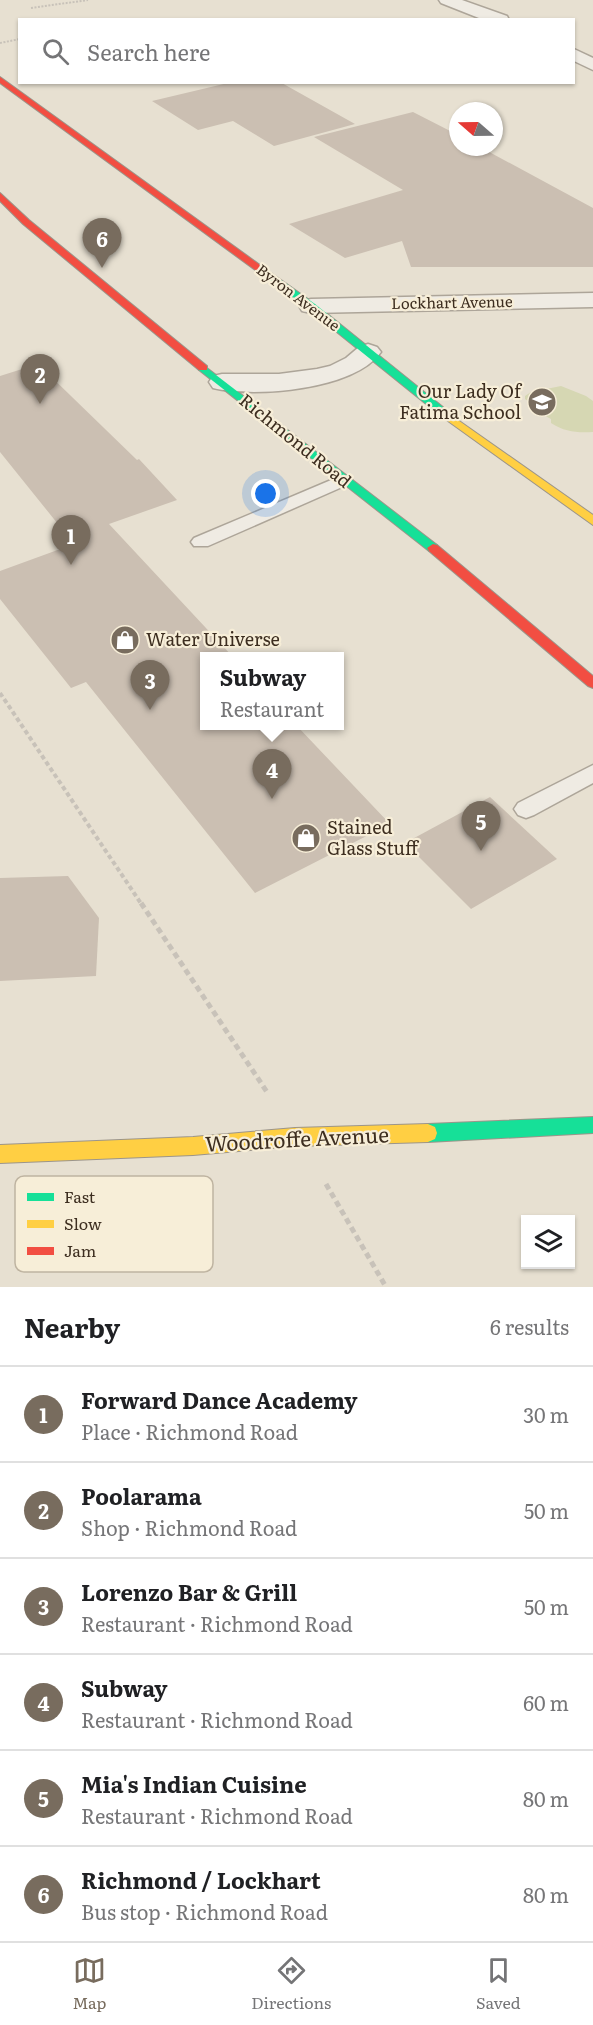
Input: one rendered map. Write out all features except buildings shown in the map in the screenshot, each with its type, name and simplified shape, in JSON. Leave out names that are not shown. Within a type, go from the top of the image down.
[{"type":"main road","name":"Byron Avenue","points":[[0,79],[311,306],[421,396],[593,521]]},
{"type":"main road","name":"Richmond Road","points":[[0,196],[26,222],[115,297],[343,480],[457,567],[593,682]]},
{"type":"main road","name":"Woodroffe Avenue","points":[[0,1154],[193,1146],[295,1137],[348,1137],[593,1125]]},
{"type":"street","points":[[447,0],[496,18]]},
{"type":"street","points":[[575,55],[593,65]]},
{"type":"street","name":"Lockhart Avenue","points":[[311,306],[593,300]]},
{"type":"street","points":[[222,382],[295,381],[330,374],[361,360],[368,352]]},
{"type":"lane","points":[[201,542],[343,480]]},
{"type":"lane","points":[[526,809],[593,773]]},
{"type":"path","points":[[31,8],[88,0]]},
{"type":"path","points":[[0,43],[18,39]]},
{"type":"path","points":[[0,693],[258,1077],[329,1190],[386,1287]]},
{"type":"green space","points":[[561,386],[593,401],[593,432],[571,431],[556,426],[551,423],[551,419],[525,399],[525,396],[531,392]]},
{"type":"traffic: fast","points":[[261,270],[311,306],[445,414]]},
{"type":"traffic: fast","points":[[203,368],[433,548]]},
{"type":"traffic: fast","points":[[428,1133],[593,1125]]},
{"type":"traffic: slow","points":[[445,414],[593,521]]},
{"type":"traffic: slow","points":[[0,1154],[193,1146],[295,1137],[428,1133]]},
{"type":"traffic: jam","points":[[0,79],[261,270]]},
{"type":"traffic: jam","points":[[0,196],[26,222],[203,368]]},
{"type":"traffic: jam","points":[[433,548],[593,683]]},
{"type":"place","name":"Richmond / Lockhart","points":[[102,268]]},
{"type":"place","name":"Our Lady Of Fatima School","points":[[542,402]]},
{"type":"place","name":"Poolarama","points":[[40,404]]},
{"type":"place","name":"Forward Dance Academy","points":[[71,565]]},
{"type":"place","name":"Water Universe","points":[[125,640]]},
{"type":"place","name":"Lorenzo Bar & Grill","points":[[150,710]]},
{"type":"place","name":"Subway","points":[[272,799]]},
{"type":"place","name":"Stained Glass Stuff","points":[[306,838]]},
{"type":"place","name":"Mia's Indian Cuisine","points":[[481,851]]}]
